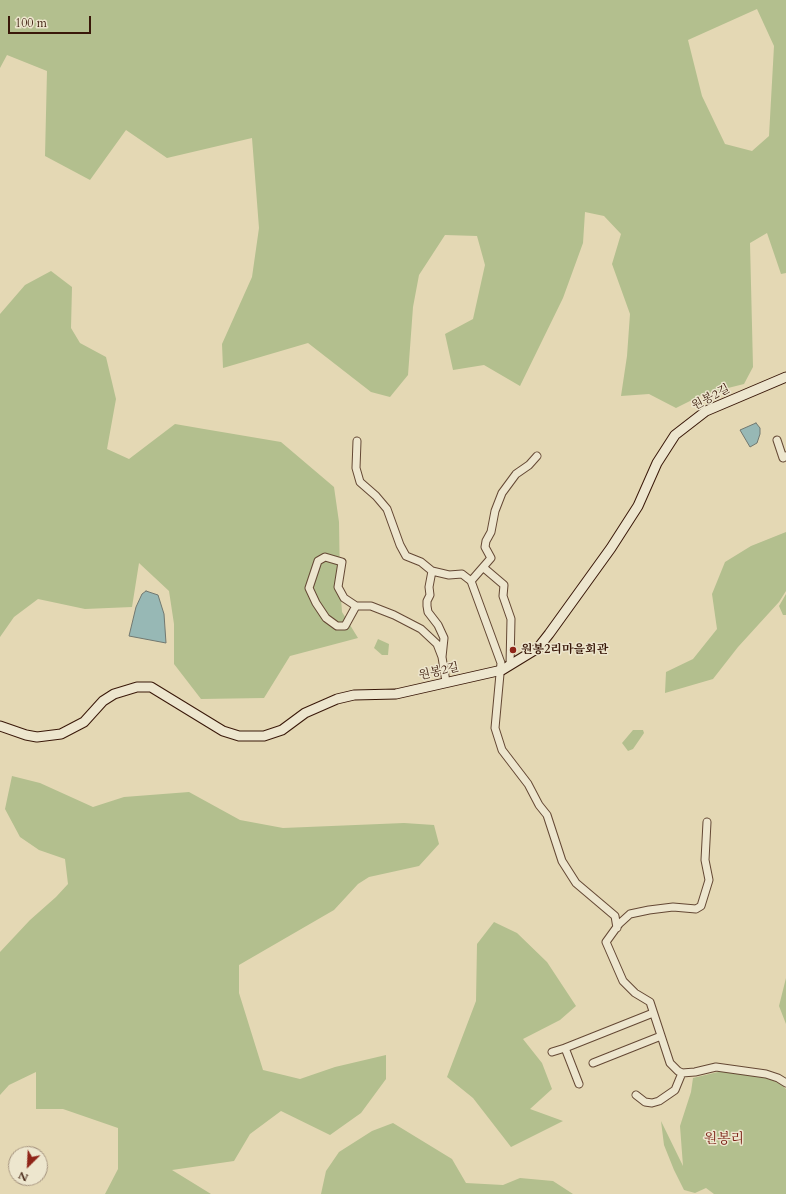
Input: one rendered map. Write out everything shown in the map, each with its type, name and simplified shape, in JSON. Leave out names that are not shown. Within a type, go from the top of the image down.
[{"type":"main road","name":"원봉2길","points":[[0,726],[26,736],[37,737],[60,734],[84,722],[103,701],[114,694],[137,687],[154,687],[198,717],[223,731],[239,736],[264,736],[282,730],[321,704],[337,699],[354,695],[396,694],[506,667],[538,648],[561,618],[638,506],[657,463],[675,435],[706,411],[786,377]]},
{"type":"street","points":[[776,440],[783,458],[786,456]]},
{"type":"street","points":[[357,441],[356,468],[360,482],[376,496],[387,509],[400,545],[406,556],[421,562],[432,571],[449,575],[462,574],[471,581],[506,667]]},
{"type":"street","points":[[471,581],[484,568],[491,558],[485,547],[486,541],[491,532],[495,510],[502,493],[516,474],[529,465],[537,456]]},
{"type":"street","points":[[356,606],[346,626],[337,626],[326,618],[316,603],[309,588],[318,561],[325,557],[342,562],[338,587],[344,598],[356,606],[370,606],[411,623],[421,629],[434,641],[442,657]]},
{"type":"street","points":[[484,568],[504,585],[503,596],[511,619],[506,667],[495,722],[502,750],[528,784],[547,815],[562,861],[576,882],[615,916],[617,928]]},
{"type":"street","points":[[432,571],[428,587],[430,595],[427,601],[427,606],[428,612],[438,625],[444,638],[442,657],[446,682]]},
{"type":"street","points":[[707,822],[705,860],[709,880],[701,906],[696,909],[673,907],[630,914],[606,942],[609,952],[623,981],[635,993],[650,1002],[670,1063],[682,1073],[695,1072],[716,1067],[766,1074],[778,1078],[786,1083]]},
{"type":"street","points":[[552,1052],[653,1013]]},
{"type":"street","points":[[593,1062],[662,1036]]},
{"type":"street","points":[[565,1048],[579,1084]]},
{"type":"street","points":[[636,1095],[645,1102],[659,1101],[674,1090],[682,1073]]},
{"type":"green space","points":[[0,0],[786,0],[786,273],[781,274],[767,233],[750,243],[753,367],[744,384],[704,394],[676,408],[649,394],[621,396],[627,356],[630,314],[612,264],[621,234],[604,216],[585,212],[583,243],[563,298],[520,386],[484,365],[453,370],[445,334],[473,319],[485,265],[477,236],[445,235],[419,275],[413,307],[408,375],[390,397],[371,392],[308,343],[223,368],[222,344],[252,277],[259,228],[252,138],[167,158],[126,130],[90,180],[45,156],[47,71],[7,55],[0,68]],"holes":[[[757,9],[774,46],[769,136],[752,151],[725,144],[702,96],[688,40]]]},
{"type":"green space","points":[[51,271],[72,287],[71,328],[80,343],[106,357],[116,399],[107,449],[129,459],[175,424],[281,442],[334,487],[339,522],[342,612],[358,638],[290,656],[264,698],[201,699],[174,664],[174,624],[169,591],[139,563],[132,607],[85,609],[38,599],[14,617],[0,637],[0,314],[25,285]]},
{"type":"green space","points":[[786,532],[786,591],[779,602],[738,647],[713,679],[665,693],[666,672],[693,659],[717,629],[712,594],[725,562],[751,546]]},
{"type":"green space","points":[[786,594],[786,615],[783,615],[779,606]]},
{"type":"green space","points":[[378,639],[389,644],[388,655],[382,655],[374,648]]},
{"type":"green space","points":[[633,730],[643,730],[644,733],[633,749],[628,751],[622,743]]},
{"type":"green space","points":[[12,776],[40,783],[93,807],[124,797],[189,792],[240,820],[283,828],[404,823],[434,825],[439,844],[419,866],[369,877],[358,884],[334,910],[239,965],[239,993],[263,1070],[300,1079],[335,1067],[386,1055],[386,1079],[361,1113],[330,1135],[281,1111],[250,1134],[234,1161],[172,1170],[211,1194],[105,1194],[118,1169],[118,1128],[63,1109],[36,1109],[36,1072],[9,1085],[0,1095],[0,952],[30,920],[68,884],[65,859],[39,850],[20,837],[5,809]]},
{"type":"green space","points":[[494,922],[517,933],[547,962],[576,1006],[560,1020],[523,1039],[542,1063],[552,1089],[530,1109],[563,1121],[511,1147],[473,1098],[447,1077],[476,1001],[477,944]]},
{"type":"green space","points":[[786,978],[786,1024],[779,1006]]},
{"type":"green space","points":[[722,1071],[766,1078],[781,1084],[786,1089],[786,1194],[714,1194],[706,1188],[695,1193],[684,1190],[664,1145],[661,1121],[683,1166],[680,1126],[691,1092],[693,1078]]},
{"type":"green space","points":[[393,1123],[452,1159],[466,1183],[503,1185],[520,1178],[553,1181],[573,1194],[321,1194],[326,1171],[339,1152],[372,1131]]},
{"type":"water","points":[[756,423],[760,428],[760,434],[757,443],[750,447],[740,430]]},
{"type":"water","points":[[146,591],[158,595],[164,614],[166,643],[129,636],[136,607],[142,594]]},
{"type":"place","name":"원봉2리마을회관","points":[[513,650]]},
{"type":"district","name":"원봉리","points":[[724,1140]]}]
